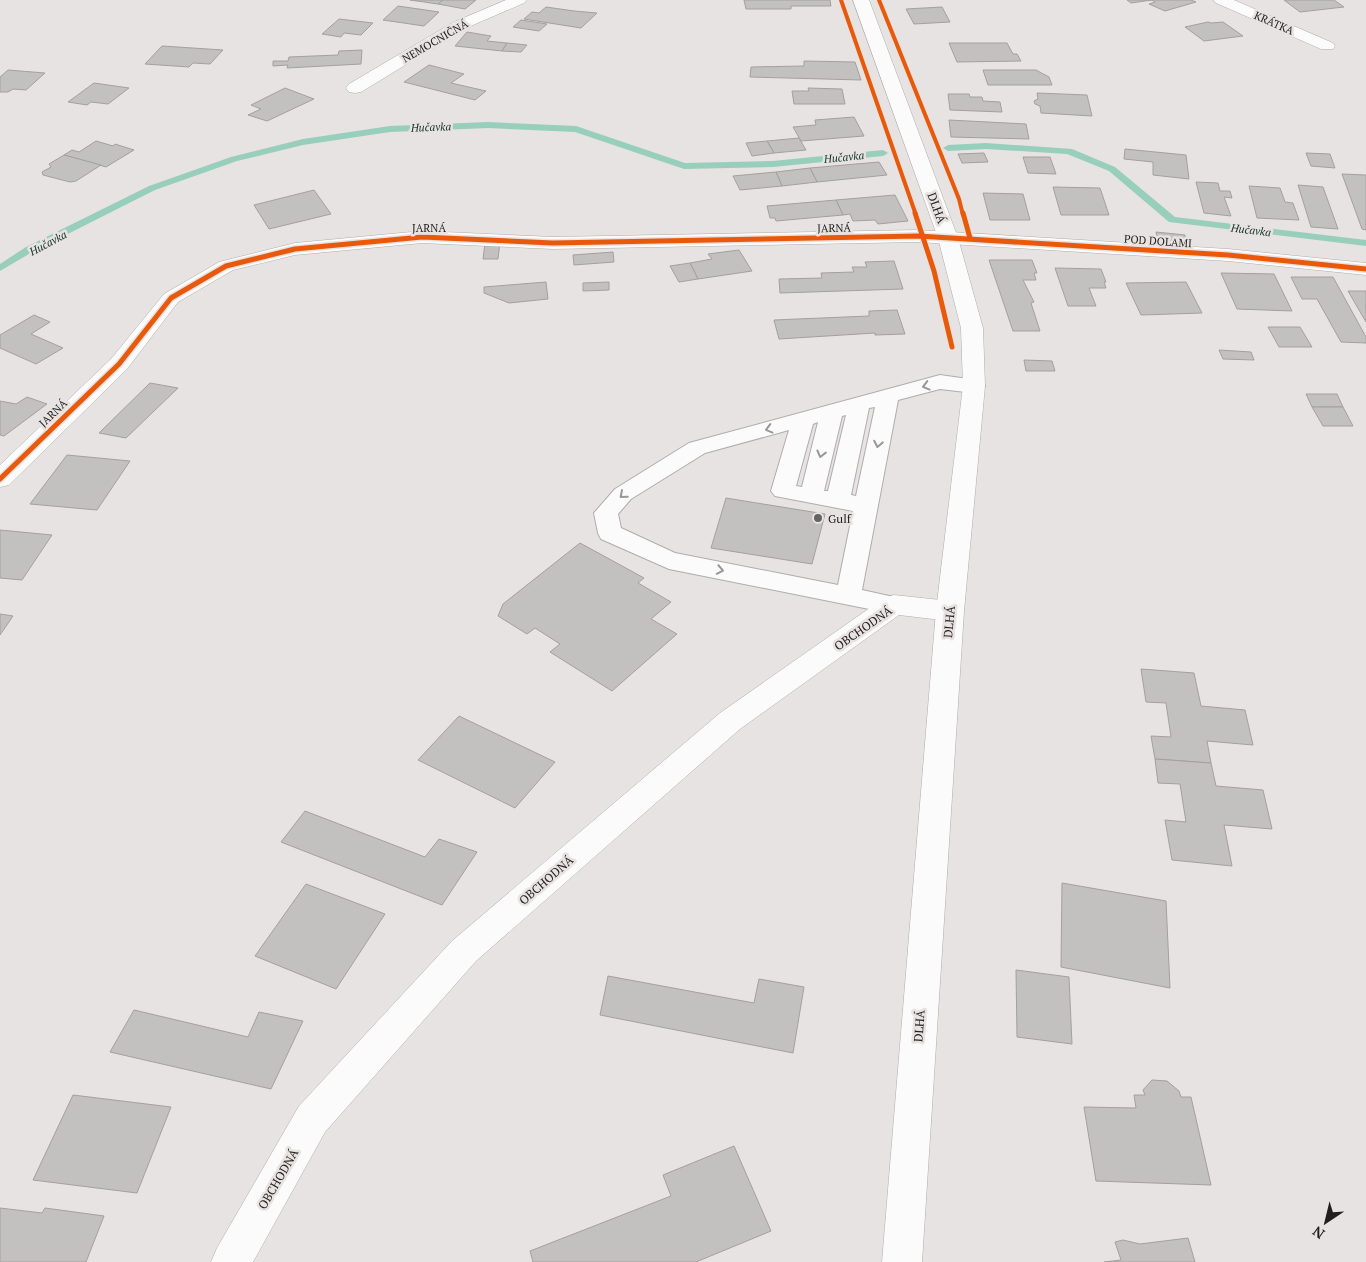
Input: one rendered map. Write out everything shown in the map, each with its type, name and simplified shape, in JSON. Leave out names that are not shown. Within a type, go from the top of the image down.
[{"type":"street","name":"NEMOCNIČNÁ","points":[[355,88],[460,25],[519,0]]},
{"type":"street","name":"DLHÁ","points":[[861,0],[948,238],[972,328],[974,386],[950,611],[902,1262]]},
{"type":"street","name":"KRÁTKA","points":[[1221,0],[1327,46]]},
{"type":"street","name":"JARNÁ","points":[[0,478],[119,364],[171,298],[226,266],[295,249],[422,237],[553,243],[918,236],[948,238]]},
{"type":"street","name":"POD DOLAMI","points":[[948,238],[1228,255],[1366,269]]},
{"type":"street","name":"OBCHODNÁ","points":[[231,1262],[312,1119],[464,951],[730,721],[894,605],[950,611]]},
{"type":"lane","points":[[894,605],[669,560],[610,533],[606,513],[623,494],[696,448],[940,382],[974,386]]},
{"type":"lane","points":[[848,596],[888,396]]},
{"type":"lane","points":[[838,501],[859,404]]},
{"type":"lane","points":[[811,496],[832,411]]},
{"type":"lane","points":[[802,419],[783,492],[866,506]]},
{"type":"building","points":[[410,0],[443,0],[438,4]]},
{"type":"building","points":[[443,0],[476,0],[465,9],[438,4]]},
{"type":"building","points":[[744,0],[830,0],[831,6],[791,6],[791,9],[746,9]]},
{"type":"building","points":[[1127,0],[1152,0],[1131,3]]},
{"type":"building","points":[[1152,0],[1191,0],[1196,2],[1165,11],[1149,4],[1155,2]]},
{"type":"building","points":[[1284,0],[1334,0],[1344,7],[1300,12]]},
{"type":"building","points":[[398,6],[439,12],[424,26],[383,20]]},
{"type":"building","points":[[546,7],[597,13],[581,28],[524,19],[532,12],[539,13]]},
{"type":"building","points":[[942,7],[950,22],[914,24],[906,9]]},
{"type":"building","points":[[339,19],[373,23],[361,35],[344,33],[341,37],[322,34]]},
{"type":"building","points":[[521,20],[547,24],[539,31],[513,27]]},
{"type":"building","points":[[1208,22],[1223,22],[1243,36],[1204,41],[1185,27]]},
{"type":"building","points":[[467,32],[491,36],[487,41],[507,43],[502,51],[455,46]]},
{"type":"building","points":[[507,43],[527,45],[521,52],[502,51]]},
{"type":"building","points":[[949,43],[1007,43],[1013,54],[1017,54],[1021,61],[957,62]]},
{"type":"building","points":[[162,46],[223,50],[210,64],[193,63],[189,67],[145,64]]},
{"type":"building","points":[[362,50],[361,64],[287,68],[288,65],[273,66],[273,61],[288,61],[289,57],[338,55],[339,51]]},
{"type":"building","points":[[804,61],[855,62],[861,80],[750,77],[751,67],[804,66]]},
{"type":"building","points":[[429,65],[464,74],[451,83],[486,91],[475,100],[404,82]]},
{"type":"building","points":[[8,70],[45,73],[26,90],[13,89],[8,92],[0,92],[0,77]]},
{"type":"building","points":[[983,70],[1036,70],[1049,77],[1052,85],[988,85]]},
{"type":"building","points":[[94,83],[129,88],[108,104],[91,102],[87,105],[68,102]]},
{"type":"building","points":[[285,88],[314,99],[267,121],[248,115],[261,109],[251,105]]},
{"type":"building","points":[[808,88],[842,89],[845,104],[794,104],[792,91],[809,91]]},
{"type":"building","points":[[1037,93],[1087,95],[1092,116],[1041,113],[1040,106],[1035,104],[1034,101],[1038,99]]},
{"type":"building","points":[[948,94],[969,94],[970,97],[982,97],[983,101],[1000,102],[1002,112],[950,110]]},
{"type":"building","points":[[854,117],[864,136],[801,141],[793,127],[816,125],[815,120]]},
{"type":"building","points":[[949,120],[1026,124],[1029,139],[951,137]]},
{"type":"building","points":[[799,138],[806,150],[774,153],[767,141]]},
{"type":"building","points":[[96,141],[134,150],[106,167],[64,155],[72,150],[79,152]]},
{"type":"building","points":[[767,141],[774,153],[752,156],[746,143]]},
{"type":"building","points":[[1125,149],[1186,155],[1189,179],[1153,175],[1153,162],[1124,159]]},
{"type":"building","points":[[984,153],[988,162],[962,163],[958,154]]},
{"type":"building","points":[[1306,153],[1330,154],[1335,168],[1311,166]]},
{"type":"building","points":[[64,155],[101,165],[76,181],[70,182],[43,175],[42,172],[51,167],[49,164]]},
{"type":"building","points":[[1023,157],[1050,157],[1056,174],[1028,173]]},
{"type":"building","points":[[879,162],[887,175],[817,182],[810,168]]},
{"type":"building","points":[[810,168],[817,182],[782,186],[776,172]]},
{"type":"building","points":[[776,172],[782,186],[740,190],[733,176]]},
{"type":"building","points":[[1342,174],[1366,175],[1366,230],[1362,229]]},
{"type":"building","points":[[1196,182],[1218,183],[1220,191],[1230,191],[1232,198],[1224,197],[1231,216],[1204,213]]},
{"type":"building","points":[[1298,185],[1323,187],[1338,229],[1311,227]]},
{"type":"building","points":[[1249,186],[1280,188],[1285,202],[1293,203],[1299,220],[1257,218]]},
{"type":"building","points":[[1053,187],[1100,188],[1109,215],[1061,215]]},
{"type":"building","points":[[314,190],[331,214],[269,229],[254,205]]},
{"type":"building","points":[[983,193],[1023,194],[1030,220],[990,220]]},
{"type":"building","points":[[895,195],[908,221],[878,224],[875,220],[853,221],[850,214],[843,215],[836,200]]},
{"type":"building","points":[[836,200],[843,215],[776,221],[775,218],[770,218],[767,206]]},
{"type":"building","points":[[1156,232],[1185,235],[1186,245],[1158,241]]},
{"type":"building","points":[[500,242],[498,259],[483,259],[485,243]]},
{"type":"building","points":[[739,250],[752,271],[698,279],[690,263],[712,259],[708,254]]},
{"type":"building","points":[[613,252],[614,262],[574,265],[573,255]]},
{"type":"building","points":[[989,260],[1032,260],[1037,273],[1034,273],[1036,280],[1023,280],[1034,302],[1031,303],[1040,331],[1013,331]]},
{"type":"building","points":[[894,261],[903,289],[780,293],[779,279],[822,278],[821,273],[854,272],[852,267],[867,267],[865,262]]},
{"type":"building","points":[[690,263],[698,279],[679,282],[670,266]]},
{"type":"building","points":[[1055,268],[1101,269],[1106,282],[1104,282],[1106,288],[1089,288],[1096,306],[1068,306]]},
{"type":"building","points":[[1221,273],[1274,274],[1292,311],[1237,309]]},
{"type":"building","points":[[1291,277],[1333,277],[1366,337],[1366,343],[1341,342],[1317,299],[1302,299]]},
{"type":"building","points":[[546,282],[548,299],[509,303],[484,293],[484,287]]},
{"type":"building","points":[[609,282],[609,290],[583,291],[583,283]]},
{"type":"building","points":[[1186,282],[1202,313],[1141,315],[1126,283]]},
{"type":"building","points":[[1348,291],[1366,291],[1366,322]]},
{"type":"building","points":[[897,310],[905,334],[875,335],[875,333],[779,339],[774,320],[869,316],[869,311]]},
{"type":"building","points":[[34,315],[50,322],[31,334],[63,348],[36,364],[0,348],[0,335]]},
{"type":"building","points":[[1268,327],[1300,327],[1312,347],[1279,347]]},
{"type":"building","points":[[1219,350],[1251,352],[1254,360],[1223,359]]},
{"type":"building","points":[[1024,360],[1052,361],[1055,371],[1026,371]]},
{"type":"building","points":[[150,383],[178,388],[126,438],[99,433]]},
{"type":"building","points":[[1306,394],[1337,394],[1343,407],[1312,407]]},
{"type":"building","points":[[27,397],[47,404],[4,436],[0,435],[0,401],[16,404]]},
{"type":"building","points":[[1312,407],[1343,407],[1353,426],[1323,426]]},
{"type":"building","points":[[67,455],[130,461],[97,510],[30,504]]},
{"type":"building","points":[[726,498],[825,514],[812,564],[711,548]]},
{"type":"building","points":[[0,530],[52,535],[22,580],[0,578]]},
{"type":"building","points":[[580,543],[644,578],[638,583],[671,602],[651,619],[677,634],[612,691],[550,652],[560,644],[535,628],[527,634],[498,616],[503,604]]},
{"type":"building","points":[[0,614],[13,616],[0,635]]},
{"type":"building","points":[[1141,669],[1194,673],[1201,706],[1245,710],[1253,745],[1207,741],[1211,763],[1155,759],[1151,736],[1171,737],[1166,703],[1146,702]]},
{"type":"building","points":[[459,716],[555,762],[515,808],[418,760]]},
{"type":"building","points":[[1155,759],[1211,763],[1216,786],[1263,790],[1272,829],[1224,825],[1232,866],[1172,860],[1165,820],[1186,822],[1180,784],[1158,783]]},
{"type":"building","points":[[305,811],[425,857],[439,839],[477,852],[442,905],[281,842]]},
{"type":"building","points":[[1062,883],[1166,901],[1170,988],[1061,967]]},
{"type":"building","points":[[306,884],[385,914],[336,989],[255,956]]},
{"type":"building","points":[[1016,970],[1069,977],[1072,1044],[1017,1037]]},
{"type":"building","points":[[608,976],[754,1003],[759,979],[804,987],[793,1053],[600,1015]]},
{"type":"building","points":[[134,1010],[248,1037],[259,1012],[303,1021],[271,1089],[110,1052]]},
{"type":"building","points":[[1152,1080],[1167,1081],[1179,1091],[1181,1097],[1191,1097],[1211,1185],[1096,1181],[1084,1107],[1136,1108],[1134,1095],[1145,1095],[1143,1090]]},
{"type":"building","points":[[73,1095],[171,1107],[137,1193],[33,1180]]},
{"type":"building","points":[[734,1146],[771,1231],[696,1262],[533,1262],[530,1251],[671,1196],[663,1175]]},
{"type":"building","points":[[0,1208],[42,1213],[45,1208],[104,1216],[86,1262],[0,1262]]},
{"type":"building","points":[[1188,1238],[1195,1262],[1104,1262],[1121,1260],[1115,1242],[1123,1240],[1140,1244]]},
{"type":"waterway","name":"Hučavka","points":[[0,268],[30,249],[152,188],[234,159],[303,142],[390,129],[488,125],[576,129],[684,166],[773,164],[883,153]]},
{"type":"waterway","name":"Hučavka","points":[[948,148],[986,146],[1069,151],[1112,169],[1172,220],[1366,243]]},
{"type":"cycle path","points":[[841,0],[923,236],[934,271],[952,347]]},
{"type":"cycle path","points":[[879,0],[959,199],[970,238]]},
{"type":"cycle path","points":[[0,479],[119,364],[171,298],[226,266],[295,249],[422,237],[553,243],[918,236],[1228,255],[1366,269]]},
{"type":"place","name":"Gulf","points":[[818,518]]}]
